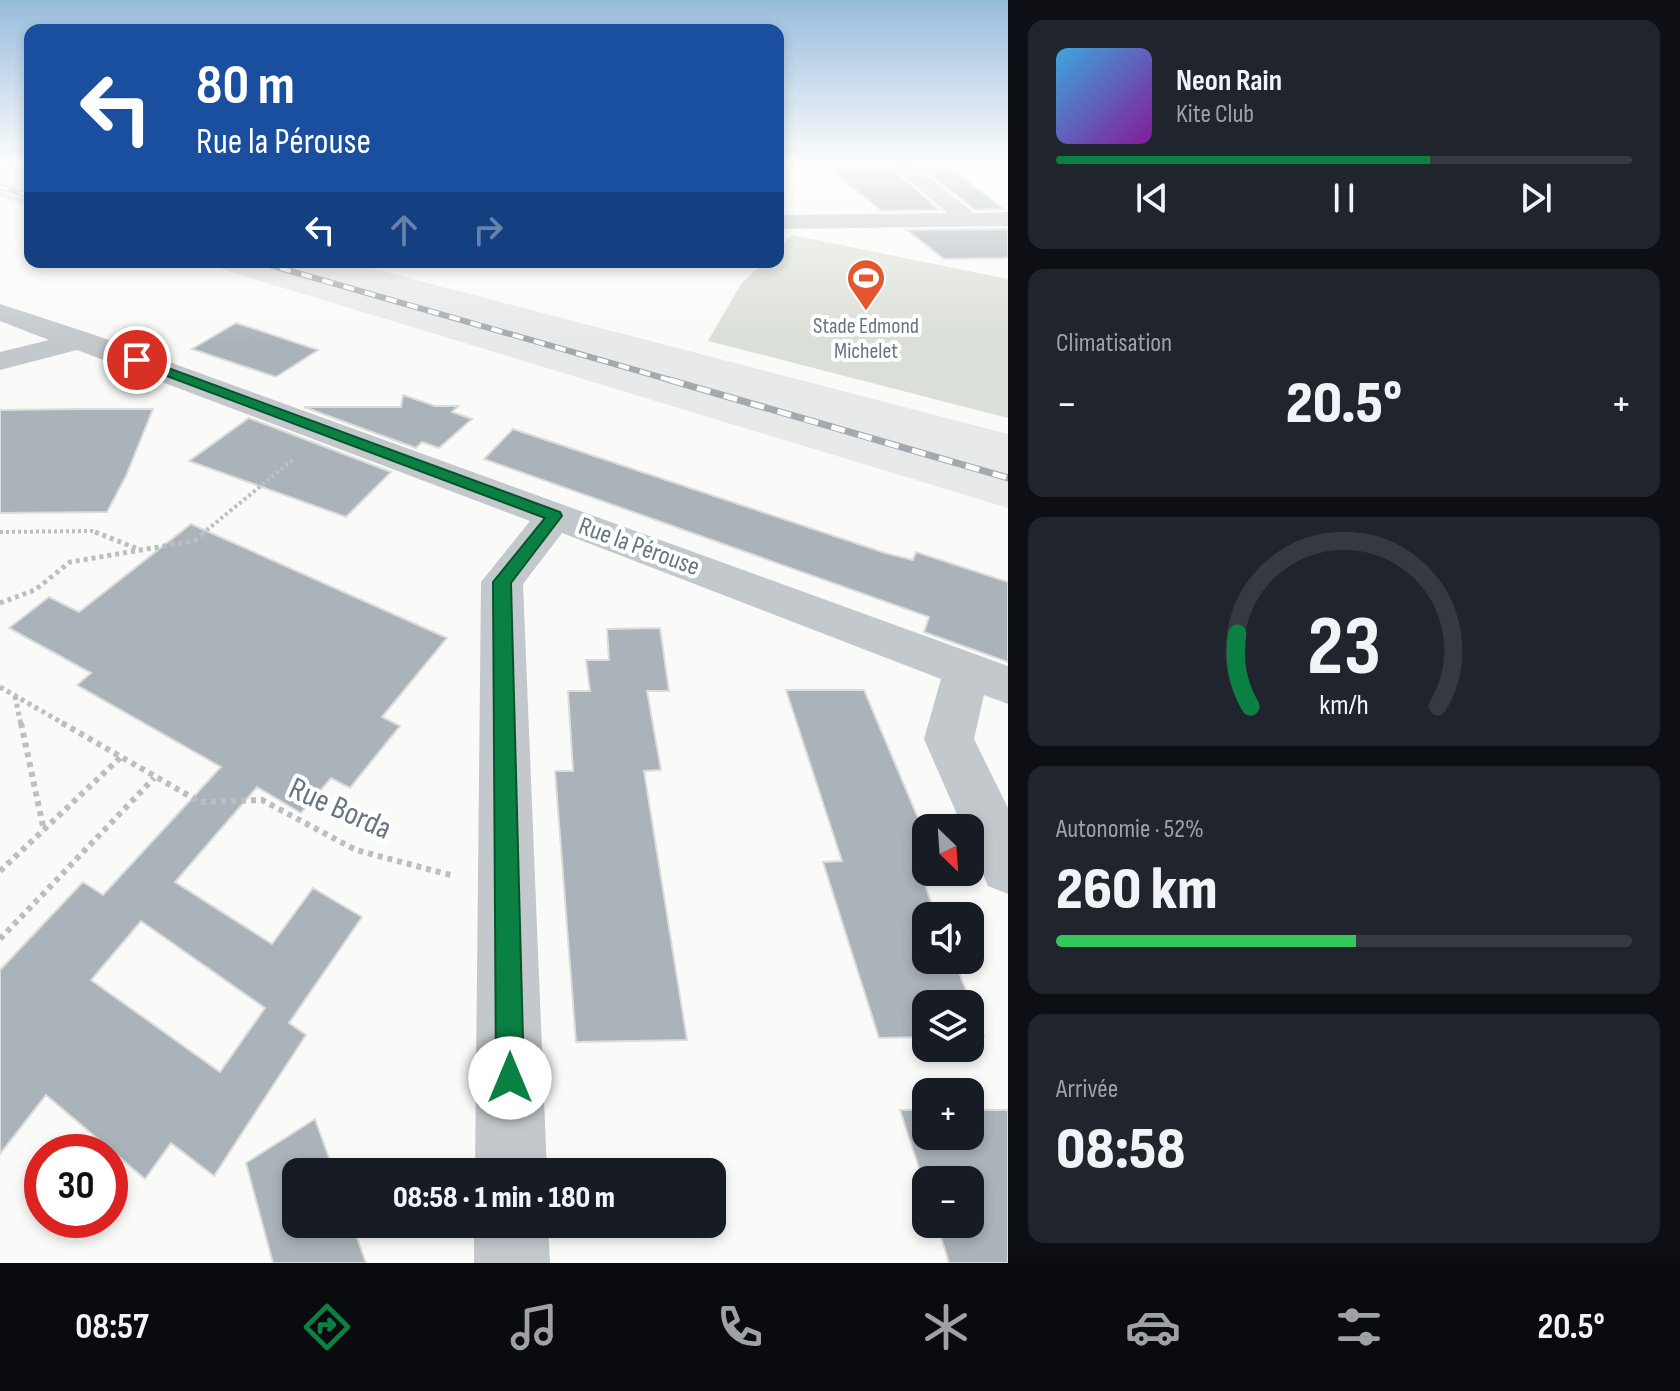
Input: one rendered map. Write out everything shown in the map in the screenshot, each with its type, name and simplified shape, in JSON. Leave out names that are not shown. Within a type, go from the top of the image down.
[{"type":"street","name":"Rue la Pérouse","points":[[0,312],[987,677]]},
{"type":"street","points":[[0,361],[82,340]]},
{"type":"street","points":[[511,1158],[502,582],[555,516]]},
{"type":"street","points":[[987,677],[949,739],[1008,867]]},
{"type":"street","points":[[511,1238],[512,1263]]},
{"type":"path","points":[[0,603],[35,590],[70,562],[194,541],[328,431]]},
{"type":"path","points":[[0,532],[92,531],[139,550]]},
{"type":"path","name":"Rue Borda","points":[[0,687],[200,802],[262,800],[356,850],[509,890]]},
{"type":"path","points":[[15,695],[44,831]]},
{"type":"path","points":[[0,871],[122,756]]},
{"type":"path","points":[[0,939],[154,778]]},
{"type":"shaded area","name":"Stade Edmond Michelet","points":[[792,235],[1008,279],[1008,418],[708,341],[741,284],[758,268],[784,268],[784,242]]},
{"type":"shaded area","points":[[218,268],[370,268],[1008,434],[1008,508]]},
{"type":"building","points":[[1008,229],[1008,258],[944,259],[907,230]]},
{"type":"building","points":[[236,323],[318,350],[276,377],[192,349]]},
{"type":"building","points":[[403,395],[435,406],[458,406],[452,412],[472,419],[439,448],[422,442],[416,448],[304,407],[401,407]]},
{"type":"building","points":[[153,409],[126,476],[107,512],[0,513],[0,410]]},
{"type":"building","points":[[249,418],[391,472],[346,517],[189,461]]},
{"type":"building","points":[[513,429],[885,553],[913,560],[916,552],[1008,582],[1008,662],[924,632],[929,617],[484,459]]},
{"type":"building","points":[[191,524],[447,638],[382,717],[400,726],[350,788],[331,778],[301,813],[257,787],[175,882],[272,944],[313,888],[362,917],[289,1023],[306,1035],[214,1176],[171,1143],[145,1179],[128,1165],[128,1134],[92,1134],[46,1095],[0,1154],[0,970],[83,882],[103,895],[221,767],[77,685],[91,673],[9,628],[49,597],[79,612]],"holes":[[[141,921],[265,1008],[220,1072],[91,980]]]},
{"type":"building","points":[[660,628],[669,691],[647,691],[661,770],[644,771],[687,1040],[576,1042],[555,771],[573,771],[568,691],[590,691],[586,660],[609,660],[607,629]]},
{"type":"building","points":[[786,690],[864,690],[916,814],[912,814],[912,886],[926,886],[931,902],[912,902],[912,974],[960,974],[966,990],[912,990],[912,1037],[879,1038],[823,862],[842,861]]},
{"type":"building","points":[[900,1110],[912,1110],[912,1146]]},
{"type":"building","points":[[984,1110],[1008,1110],[1008,1263],[949,1263],[941,1238],[984,1238],[984,1166],[918,1166],[913,1150],[984,1150]]},
{"type":"building","points":[[315,1119],[329,1158],[282,1158],[282,1238],[357,1238],[366,1263],[273,1263],[246,1163]]},
{"type":"railway","points":[[280,268],[677,382]]},
{"type":"railway","points":[[670,380],[1008,478]]},
{"type":"place","name":"Stade Edmond Michelet","points":[[866,312]]},
{"type":"route","points":[[137,360],[555,516],[502,582],[510,1078]]}]
